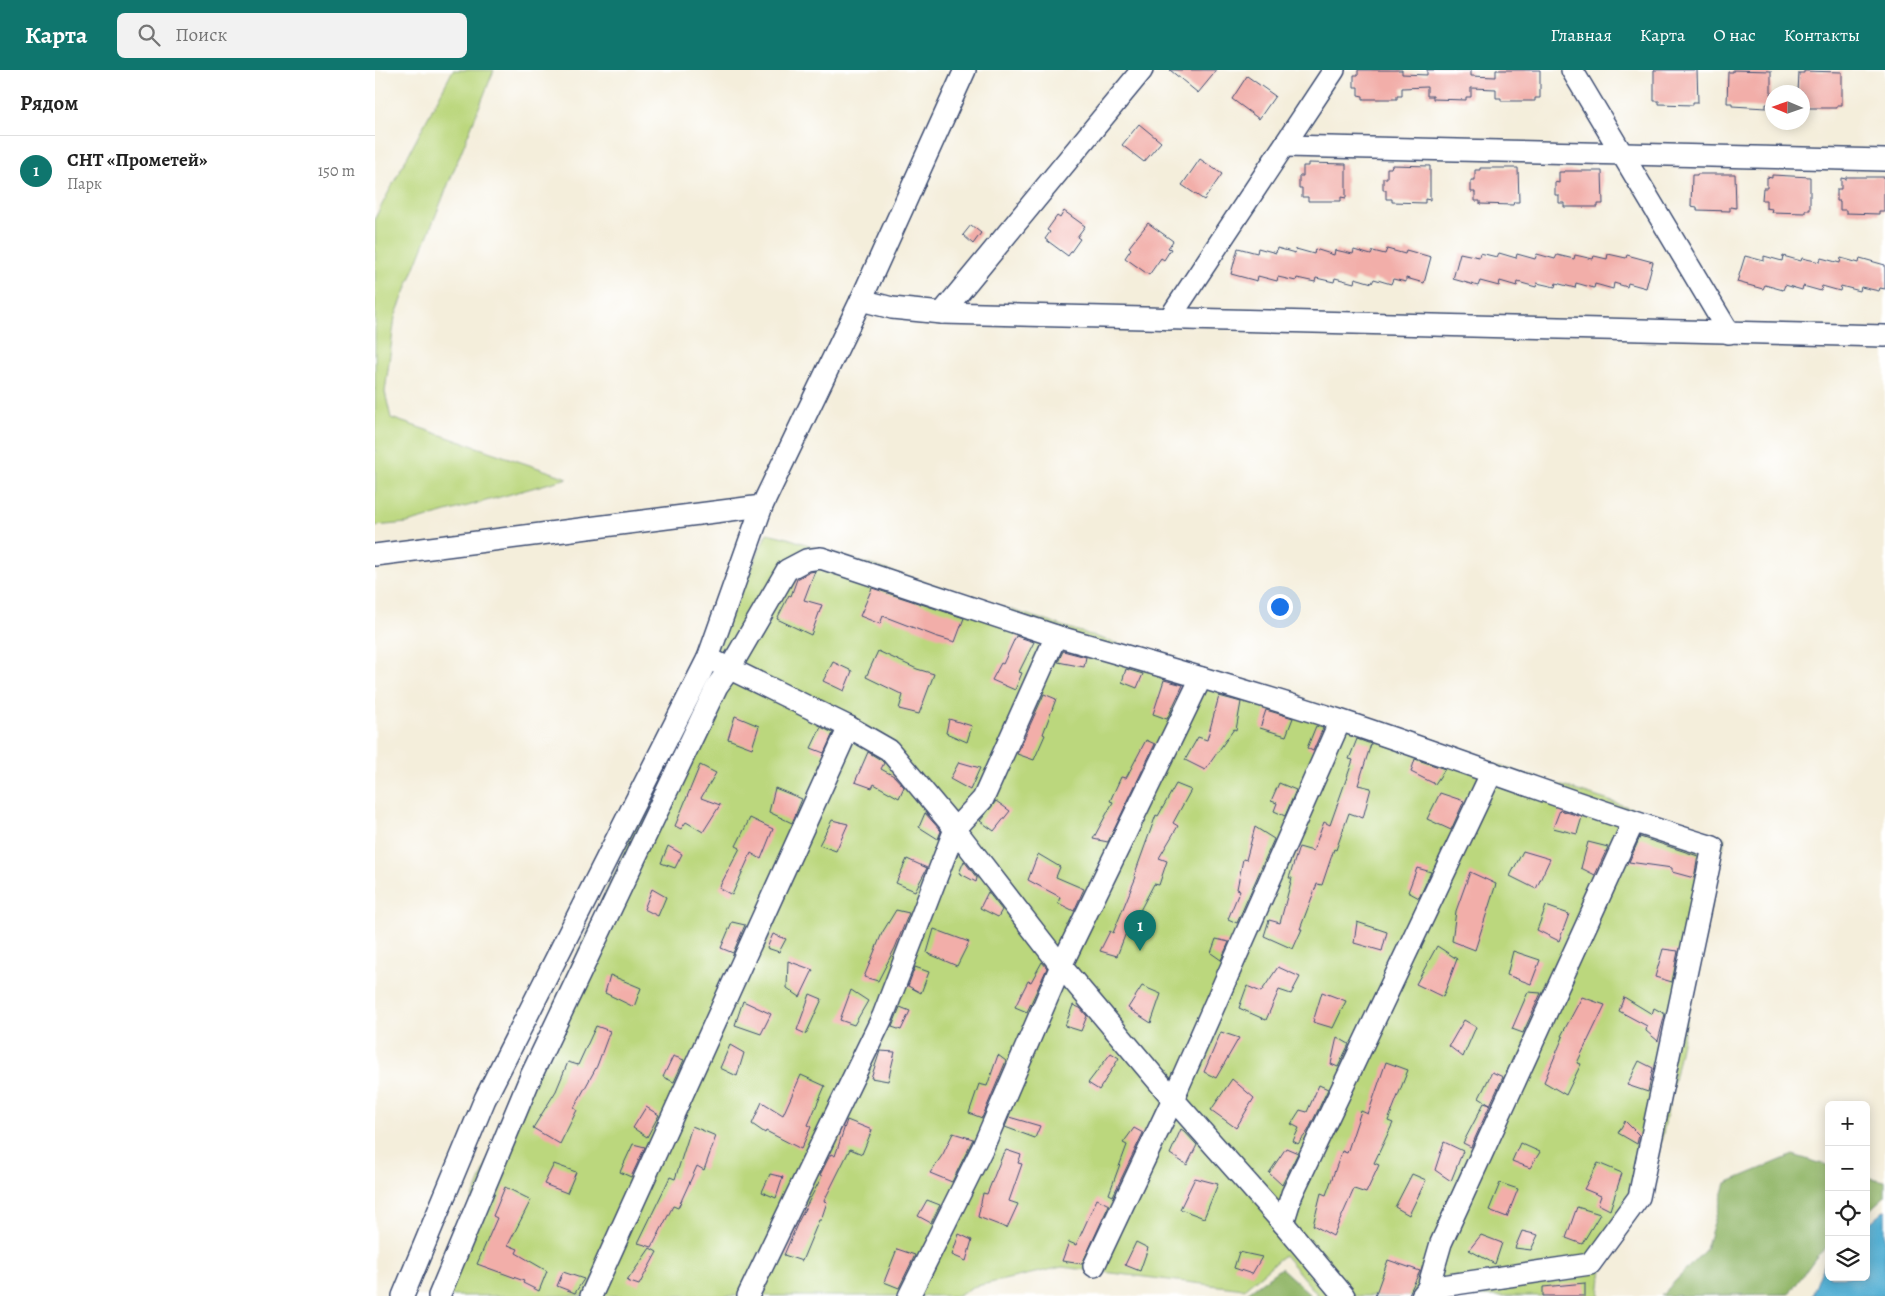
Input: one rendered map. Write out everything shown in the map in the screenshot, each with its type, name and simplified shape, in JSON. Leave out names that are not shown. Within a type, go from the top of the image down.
[{"type":"street","points":[[403,1296],[485,1099],[707,658],[762,506],[861,300],[965,70]]},
{"type":"street","points":[[942,313],[1142,70]]},
{"type":"street","points":[[1169,319],[1334,70]]},
{"type":"street","points":[[1572,70],[1729,333]]},
{"type":"street","points":[[1285,146],[1621,152],[1885,160]]},
{"type":"street","points":[[861,300],[892,308],[942,313],[1885,336]]},
{"type":"street","points":[[375,555],[762,506]]},
{"type":"street","points":[[439,1296],[531,1076],[717,686],[730,668],[787,570],[806,560],[821,558],[1056,636],[1340,721],[1633,822],[1713,847],[1639,1197],[1590,1264],[1425,1292],[1441,1243],[1633,822]]},
{"type":"street","points":[[748,1296],[883,1016],[955,829],[983,799],[1056,636]]},
{"type":"street","points":[[707,658],[849,727],[889,750],[955,829],[1061,966],[1173,1099],[1344,1296]]},
{"type":"street","points":[[909,1296],[983,1146],[1061,966],[1201,678]]},
{"type":"street","points":[[1094,1266],[1173,1099],[1340,721]]},
{"type":"street","points":[[591,1296],[849,727]]},
{"type":"street","points":[[1283,1224],[1292,1194],[1491,772]]},
{"type":"green space","points":[[453,70],[494,70],[395,317],[385,392],[391,418],[568,478],[407,523],[375,526],[375,218]]},
{"type":"green space","points":[[767,533],[1725,838],[1650,1194],[1603,1258],[1599,1296],[1316,1296],[1317,1294],[1284,1255],[1244,1289],[1062,1267],[972,1287],[959,1296],[433,1296],[528,1063]]},
{"type":"green space","points":[[1793,1155],[1825,1165],[1825,1249],[1817,1256],[1789,1294],[1661,1296],[1706,1249],[1726,1183]]},
{"type":"green space","points":[[1870,1178],[1885,1181],[1885,1196],[1870,1209]]},
{"type":"green space","points":[[1281,1268],[1310,1294],[1309,1296],[1243,1296]]},
{"type":"water","points":[[1885,1210],[1885,1296],[1812,1296],[1825,1262],[1825,1281],[1870,1281],[1870,1223]]},
{"type":"building","points":[[1170,70],[1217,70],[1198,93]]},
{"type":"building","points":[[1358,70],[1402,70],[1402,74],[1427,75],[1427,70],[1471,70],[1471,76],[1496,77],[1496,70],[1540,70],[1540,98],[1535,98],[1535,101],[1501,101],[1501,98],[1496,98],[1496,89],[1471,88],[1471,97],[1466,97],[1466,100],[1433,99],[1433,96],[1427,96],[1427,87],[1402,88],[1402,96],[1397,96],[1397,99],[1363,99],[1363,96],[1358,95],[1358,87],[1354,87],[1354,75],[1358,75]]},
{"type":"building","points":[[1654,70],[1697,70],[1698,102],[1693,102],[1693,105],[1659,104],[1659,101],[1654,101]]},
{"type":"building","points":[[1733,70],[1771,71],[1771,85],[1765,85],[1765,108],[1732,106],[1732,103],[1727,103],[1728,72],[1733,72]]},
{"type":"building","points":[[1804,71],[1842,72],[1842,105],[1837,105],[1837,108],[1810,108],[1810,85],[1798,85],[1799,73],[1804,73]]},
{"type":"building","points":[[1247,76],[1275,96],[1259,119],[1232,99]]},
{"type":"building","points":[[1139,124],[1161,142],[1144,162],[1122,145]]},
{"type":"building","points":[[1200,159],[1222,174],[1204,200],[1182,185]]},
{"type":"building","points":[[1308,163],[1346,164],[1346,198],[1341,197],[1341,201],[1308,201],[1308,197],[1302,197],[1302,188],[1299,188],[1299,176],[1303,176],[1303,166],[1308,166]]},
{"type":"building","points":[[1392,165],[1430,166],[1430,200],[1425,199],[1425,203],[1392,202],[1392,199],[1386,199],[1386,190],[1383,190],[1383,178],[1387,178],[1387,168],[1391,168]]},
{"type":"building","points":[[1480,168],[1518,168],[1519,202],[1514,202],[1513,205],[1480,204],[1480,201],[1475,201],[1475,192],[1471,192],[1471,180],[1475,180],[1475,170],[1480,170]]},
{"type":"building","points":[[1602,171],[1603,204],[1598,204],[1598,207],[1564,207],[1564,203],[1559,203],[1559,195],[1555,195],[1555,182],[1559,183],[1559,172]]},
{"type":"building","points":[[1735,174],[1736,208],[1730,207],[1730,211],[1697,210],[1697,207],[1691,206],[1692,175]]},
{"type":"building","points":[[1772,175],[1810,177],[1810,210],[1805,210],[1805,213],[1771,212],[1772,209],[1766,208],[1766,200],[1762,200],[1763,188],[1767,188],[1767,177],[1772,178]]},
{"type":"building","points":[[1846,177],[1884,177],[1884,211],[1879,211],[1879,214],[1846,213],[1846,210],[1840,210],[1840,201],[1837,201],[1837,189],[1841,189],[1841,178],[1846,179]]},
{"type":"building","points":[[1064,211],[1085,226],[1077,237],[1080,239],[1068,256],[1045,239],[1050,232],[1047,230],[1057,216],[1060,218]]},
{"type":"building","points":[[1148,223],[1173,241],[1168,248],[1171,249],[1164,260],[1161,258],[1149,275],[1125,258],[1131,249],[1129,247]]},
{"type":"building","points":[[971,225],[981,233],[973,244],[963,235]]},
{"type":"building","points":[[1238,248],[1257,253],[1258,248],[1276,253],[1277,248],[1295,253],[1296,249],[1314,254],[1315,249],[1334,255],[1335,250],[1353,254],[1354,250],[1371,255],[1373,251],[1385,254],[1387,249],[1405,254],[1406,250],[1431,257],[1424,283],[1406,278],[1406,282],[1393,279],[1391,284],[1374,279],[1372,283],[1355,278],[1354,283],[1335,278],[1334,282],[1316,278],[1315,282],[1297,278],[1296,281],[1278,277],[1277,281],[1258,276],[1257,281],[1231,274]]},
{"type":"building","points":[[1460,253],[1479,257],[1480,253],[1497,257],[1499,253],[1516,258],[1517,254],[1535,259],[1537,254],[1555,259],[1557,255],[1574,259],[1575,255],[1593,259],[1594,256],[1607,259],[1608,254],[1626,258],[1627,255],[1653,262],[1646,288],[1628,283],[1627,287],[1614,283],[1613,289],[1595,284],[1594,288],[1576,283],[1575,288],[1556,283],[1555,287],[1537,283],[1536,287],[1518,282],[1517,286],[1500,281],[1499,286],[1480,281],[1478,286],[1453,279]]},
{"type":"building","points":[[1745,256],[1764,261],[1764,256],[1782,261],[1783,256],[1801,261],[1802,258],[1820,262],[1821,258],[1840,263],[1841,258],[1859,263],[1860,258],[1885,265],[1885,289],[1880,288],[1879,291],[1861,287],[1860,291],[1841,286],[1840,291],[1822,286],[1821,291],[1803,286],[1802,290],[1785,285],[1783,290],[1765,285],[1763,289],[1737,282]]},
{"type":"building","points":[[815,571],[804,600],[822,605],[811,635],[777,619],[789,595],[791,596],[797,579]]},
{"type":"building","points":[[872,588],[964,618],[955,642],[883,616],[880,624],[860,616]]},
{"type":"building","points":[[1016,636],[1034,642],[1019,672],[1022,673],[1015,690],[992,680],[1001,663],[1003,664]]},
{"type":"building","points":[[878,651],[917,669],[934,674],[919,714],[899,709],[903,695],[866,677]]},
{"type":"building","points":[[1063,651],[1086,657],[1084,667],[1058,662]]},
{"type":"building","points":[[833,662],[852,671],[844,691],[823,681]]},
{"type":"building","points":[[1126,669],[1143,674],[1137,688],[1122,682]]},
{"type":"building","points":[[1164,680],[1183,685],[1167,719],[1153,714]]},
{"type":"building","points":[[1044,694],[1056,699],[1043,734],[1045,735],[1034,760],[1017,754]]},
{"type":"building","points":[[1219,696],[1241,702],[1236,730],[1234,729],[1205,770],[1185,760],[1198,737],[1207,740]]},
{"type":"building","points":[[1266,710],[1293,718],[1286,736],[1260,728]]},
{"type":"building","points":[[735,716],[759,726],[752,748],[728,739]]},
{"type":"building","points":[[949,719],[972,726],[967,742],[946,733]]},
{"type":"building","points":[[1316,726],[1323,728],[1313,751],[1307,748]]},
{"type":"building","points":[[821,727],[833,733],[824,753],[811,748]]},
{"type":"building","points":[[1357,739],[1371,744],[1358,785],[1371,788],[1363,818],[1349,813],[1322,885],[1317,884],[1300,929],[1302,929],[1293,949],[1264,936],[1269,920],[1280,923],[1292,878],[1289,878],[1299,847],[1313,851],[1324,822],[1330,825],[1353,760],[1349,759]]},
{"type":"building","points":[[1146,740],[1155,744],[1108,842],[1093,839],[1113,802],[1110,801],[1121,777],[1126,778]]},
{"type":"building","points":[[868,752],[881,760],[884,763],[881,769],[894,776],[904,787],[899,798],[874,784],[872,788],[855,782]]},
{"type":"building","points":[[1415,759],[1445,769],[1435,784],[1411,772]]},
{"type":"building","points":[[959,762],[980,768],[970,790],[950,779]]},
{"type":"building","points":[[700,765],[716,773],[701,798],[720,805],[703,832],[686,822],[681,829],[675,826]]},
{"type":"building","points":[[1279,783],[1296,790],[1285,816],[1274,811],[1277,803],[1271,801]]},
{"type":"building","points":[[1176,784],[1191,790],[1173,823],[1178,826],[1159,858],[1167,861],[1159,885],[1154,884],[1134,922],[1131,920],[1117,956],[1100,951],[1110,931],[1113,933],[1136,877],[1134,876],[1156,815],[1158,816]]},
{"type":"building","points":[[775,788],[802,799],[792,823],[769,812]]},
{"type":"building","points":[[1440,793],[1464,801],[1451,830],[1427,819]]},
{"type":"building","points":[[996,801],[1010,811],[994,831],[980,821]]},
{"type":"building","points":[[1560,810],[1582,817],[1577,834],[1553,828]]},
{"type":"building","points":[[925,813],[941,831],[938,839],[919,827]]},
{"type":"building","points":[[750,818],[773,829],[761,859],[751,853],[732,895],[719,888],[740,848],[736,846]]},
{"type":"building","points":[[832,820],[848,824],[836,851],[819,845]]},
{"type":"building","points":[[1255,827],[1274,839],[1237,923],[1228,919],[1240,890],[1237,889],[1243,859],[1246,860]]},
{"type":"building","points":[[1640,837],[1698,856],[1694,878],[1672,872],[1672,868],[1629,862]]},
{"type":"building","points":[[1588,842],[1608,847],[1595,875],[1581,868]]},
{"type":"building","points":[[668,846],[682,854],[675,868],[661,863]]},
{"type":"building","points":[[1523,851],[1550,859],[1536,889],[1510,876]]},
{"type":"building","points":[[1038,854],[1060,867],[1056,877],[1084,889],[1074,911],[1058,903],[1060,897],[1028,880]]},
{"type":"building","points":[[907,859],[927,868],[915,891],[896,883]]},
{"type":"building","points":[[964,861],[977,878],[976,882],[959,873]]},
{"type":"building","points":[[1417,868],[1431,872],[1419,898],[1408,892]]},
{"type":"building","points":[[1470,872],[1496,884],[1475,950],[1452,941],[1456,911]]},
{"type":"building","points":[[652,889],[666,897],[658,916],[644,909]]},
{"type":"building","points":[[988,892],[1002,910],[998,917],[980,908]]},
{"type":"building","points":[[1546,906],[1569,914],[1559,941],[1537,930]]},
{"type":"building","points":[[896,910],[909,913],[895,948],[878,981],[864,977],[882,933]]},
{"type":"building","points":[[732,922],[745,925],[733,953],[721,948]]},
{"type":"building","points":[[1357,922],[1387,932],[1382,951],[1354,943]]},
{"type":"building","points":[[934,929],[969,942],[957,966],[927,953]]},
{"type":"building","points":[[773,934],[786,939],[779,952],[767,948]]},
{"type":"building","points":[[1216,939],[1229,942],[1221,960],[1211,953]]},
{"type":"building","points":[[1437,946],[1457,959],[1443,997],[1416,984]]},
{"type":"building","points":[[1663,949],[1678,951],[1672,982],[1655,977]]},
{"type":"building","points":[[1513,951],[1540,960],[1531,984],[1507,975]]},
{"type":"building","points":[[788,961],[813,970],[800,997],[787,988]]},
{"type":"building","points":[[1042,962],[1047,968],[1027,1012],[1015,1007],[1028,981],[1031,982]]},
{"type":"building","points":[[915,967],[929,972],[921,993],[908,986]]},
{"type":"building","points":[[1278,967],[1300,977],[1291,994],[1279,990],[1266,1020],[1239,1008],[1247,986],[1261,992]]},
{"type":"building","points":[[610,975],[641,988],[634,1007],[605,993]]},
{"type":"building","points":[[1142,986],[1161,994],[1151,1023],[1128,1008]]},
{"type":"building","points":[[851,990],[868,1001],[854,1025],[840,1020]]},
{"type":"building","points":[[1322,992],[1346,1001],[1333,1028],[1313,1022]]},
{"type":"building","points":[[1528,992],[1541,993],[1523,1033],[1512,1029]]},
{"type":"building","points":[[810,994],[822,999],[806,1034],[797,1030]]},
{"type":"building","points":[[1582,997],[1605,1005],[1577,1063],[1581,1064],[1566,1095],[1544,1082],[1563,1037],[1561,1036]]},
{"type":"building","points":[[1624,997],[1652,1014],[1654,1008],[1665,1014],[1658,1041],[1646,1031],[1647,1026],[1619,1011]]},
{"type":"building","points":[[743,1001],[771,1014],[761,1034],[735,1025]]},
{"type":"building","points":[[1073,1005],[1080,1008],[1087,1016],[1081,1031],[1065,1026]]},
{"type":"building","points":[[900,1007],[910,1011],[901,1030],[892,1027]]},
{"type":"building","points":[[1464,1020],[1476,1027],[1463,1057],[1449,1046]]},
{"type":"building","points":[[596,1026],[610,1031],[597,1066],[574,1108],[577,1110],[560,1144],[533,1128],[556,1091],[568,1062],[578,1065]]},
{"type":"building","points":[[1221,1032],[1239,1038],[1216,1078],[1204,1072]]},
{"type":"building","points":[[1337,1037],[1349,1044],[1338,1067],[1331,1064]]},
{"type":"building","points":[[730,1045],[744,1053],[737,1076],[720,1068]]},
{"type":"building","points":[[880,1051],[895,1052],[888,1081],[871,1078]]},
{"type":"building","points":[[1111,1053],[1119,1058],[1099,1090],[1088,1083]]},
{"type":"building","points":[[998,1055],[1006,1061],[982,1118],[969,1113],[979,1084],[987,1086]]},
{"type":"building","points":[[673,1056],[684,1060],[674,1082],[663,1077]]},
{"type":"building","points":[[1639,1061],[1653,1068],[1648,1092],[1627,1085]]},
{"type":"building","points":[[1386,1062],[1408,1070],[1388,1121],[1393,1123],[1374,1163],[1379,1165],[1366,1193],[1354,1189],[1333,1236],[1313,1225],[1321,1193],[1326,1195],[1342,1151],[1347,1153],[1361,1111],[1368,1114]]},
{"type":"building","points":[[1492,1072],[1503,1077],[1490,1105],[1479,1098]]},
{"type":"building","points":[[801,1075],[825,1086],[808,1125],[811,1127],[801,1149],[766,1131],[765,1133],[752,1124],[762,1102],[783,1115]]},
{"type":"building","points":[[1232,1079],[1254,1098],[1236,1128],[1211,1110]]},
{"type":"building","points":[[1319,1085],[1328,1089],[1308,1131],[1298,1144],[1293,1141],[1299,1128],[1291,1124],[1300,1110],[1307,1112]]},
{"type":"building","points":[[1484,1103],[1490,1105],[1471,1147],[1463,1143]]},
{"type":"building","points":[[646,1107],[659,1115],[647,1137],[633,1128]]},
{"type":"building","points":[[1009,1117],[1040,1126],[1035,1138],[1005,1127]]},
{"type":"building","points":[[847,1120],[872,1130],[862,1154],[850,1149],[824,1201],[827,1202],[821,1220],[819,1220],[802,1261],[784,1255],[798,1222],[822,1176],[820,1175],[829,1157],[831,1154],[835,1156]]},
{"type":"building","points":[[1625,1121],[1639,1135],[1637,1144],[1618,1133]]},
{"type":"building","points":[[692,1126],[716,1136],[704,1170],[697,1166],[678,1208],[673,1206],[652,1247],[638,1243],[670,1177],[675,1179]]},
{"type":"building","points":[[1134,1128],[1143,1133],[1113,1196],[1109,1194],[1127,1145],[1123,1143]]},
{"type":"building","points":[[1181,1129],[1197,1145],[1187,1165],[1170,1154]]},
{"type":"building","points":[[953,1133],[973,1139],[952,1182],[930,1173],[943,1154]]},
{"type":"building","points":[[1444,1142],[1463,1151],[1451,1181],[1435,1170]]},
{"type":"building","points":[[1520,1143],[1540,1152],[1530,1168],[1512,1161]]},
{"type":"building","points":[[633,1144],[645,1147],[631,1177],[620,1172]]},
{"type":"building","points":[[1286,1148],[1298,1153],[1282,1185],[1269,1173]]},
{"type":"building","points":[[1006,1150],[1021,1155],[1018,1163],[1022,1164],[1009,1201],[1018,1204],[1007,1228],[978,1217],[983,1193],[987,1194]]},
{"type":"building","points":[[1598,1163],[1622,1173],[1610,1210],[1598,1204],[1601,1196],[1584,1189]]},
{"type":"building","points":[[554,1164],[576,1172],[567,1193],[544,1184]]},
{"type":"building","points":[[770,1174],[783,1177],[776,1198],[762,1192]]},
{"type":"building","points":[[1412,1174],[1426,1180],[1409,1215],[1395,1207]]},
{"type":"building","points":[[1195,1178],[1218,1184],[1204,1218],[1180,1209]]},
{"type":"building","points":[[1500,1183],[1518,1189],[1507,1217],[1489,1210]]},
{"type":"building","points":[[505,1187],[531,1200],[508,1245],[518,1249],[516,1253],[547,1271],[539,1291],[523,1283],[524,1281],[477,1264],[497,1218],[493,1216]]},
{"type":"building","points":[[1097,1199],[1109,1205],[1082,1264],[1062,1261],[1069,1242],[1076,1245]]},
{"type":"building","points":[[927,1200],[940,1205],[931,1223],[918,1216]]},
{"type":"building","points":[[1577,1207],[1600,1214],[1582,1244],[1566,1238]]},
{"type":"building","points":[[1522,1231],[1538,1235],[1531,1250],[1515,1248]]},
{"type":"building","points":[[959,1234],[972,1240],[966,1261],[952,1255]]},
{"type":"building","points":[[1481,1235],[1502,1243],[1495,1264],[1469,1250]]},
{"type":"building","points":[[1136,1242],[1148,1248],[1140,1271],[1125,1265]]},
{"type":"building","points":[[650,1248],[657,1252],[639,1285],[627,1281]]},
{"type":"building","points":[[897,1249],[915,1255],[899,1288],[884,1282]]},
{"type":"building","points":[[1239,1252],[1262,1257],[1252,1274],[1234,1268]]},
{"type":"building","points":[[1388,1260],[1420,1271],[1408,1296],[1375,1296]]},
{"type":"building","points":[[563,1272],[584,1279],[575,1293],[557,1286]]},
{"type":"building","points":[[1585,1283],[1585,1296],[1543,1296],[1543,1287]]},
{"type":"place","name":"СНТ «Прометей»","points":[[1140,951]]}]
